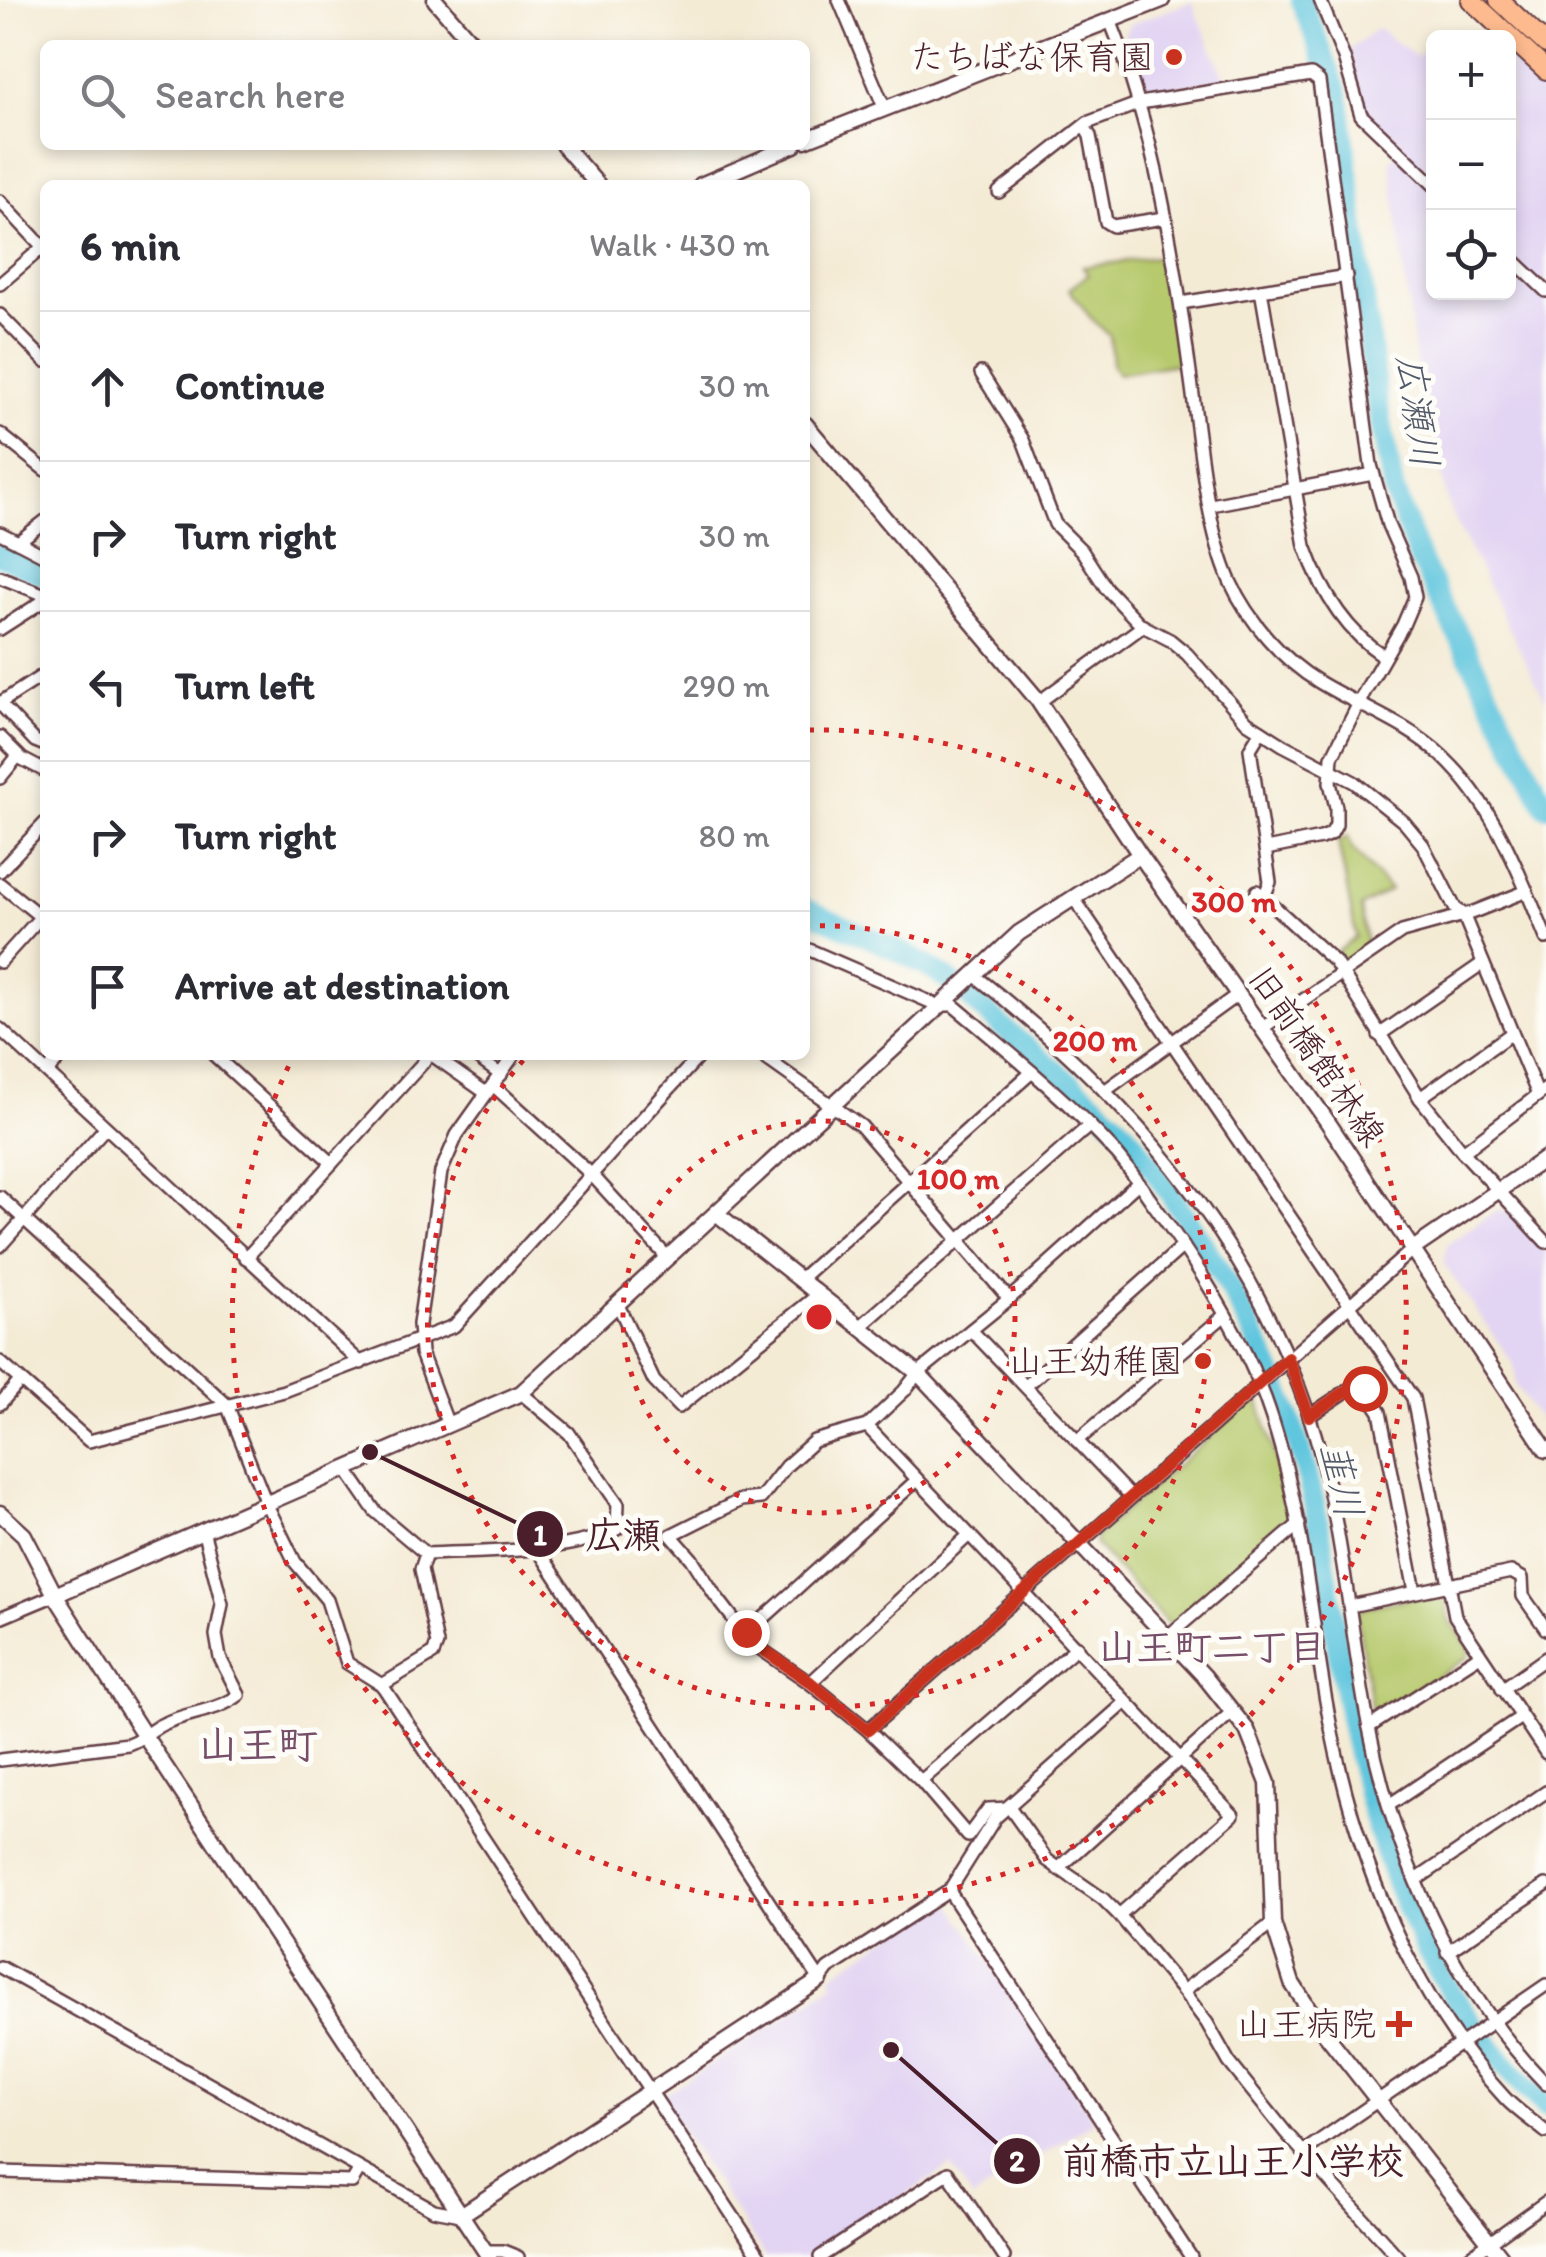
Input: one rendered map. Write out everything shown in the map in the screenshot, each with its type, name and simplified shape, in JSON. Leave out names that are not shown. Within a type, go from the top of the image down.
[{"type":"main road","points":[[1472,0],[1546,70]]},
{"type":"main road","points":[[1499,0],[1546,44]]},
{"type":"street","points":[[435,0],[470,40]]},
{"type":"street","points":[[839,0],[884,107]]},
{"type":"street","points":[[810,138],[1162,0]]},
{"type":"street","points":[[1320,0],[1344,58],[1361,115],[1426,177]]},
{"type":"street","points":[[1110,20],[1140,103],[1181,303],[1211,505],[1230,581],[1255,621],[1289,660],[1316,681],[1418,737],[1464,778],[1498,826],[1546,938]]},
{"type":"street","points":[[999,192],[1084,126],[1140,103],[1316,77],[1326,117],[1374,474],[1388,526],[1414,589],[1403,625],[1332,758],[1337,817],[1331,834],[1266,849]]},
{"type":"street","points":[[1084,126],[1090,136],[1106,222],[1113,226],[1164,218]]},
{"type":"street","points":[[567,150],[594,180]]},
{"type":"street","points":[[713,180],[782,150]]},
{"type":"street","points":[[0,201],[40,244]]},
{"type":"street","points":[[0,284],[40,250]]},
{"type":"street","points":[[1516,262],[1546,290]]},
{"type":"street","points":[[1181,303],[1347,276]]},
{"type":"street","points":[[1261,290],[1305,546],[1319,580],[1345,620],[1384,656]]},
{"type":"street","points":[[0,316],[40,356]]},
{"type":"street","points":[[981,372],[1023,440],[1056,524],[1082,551],[1106,588],[1144,626],[1187,654],[1225,700],[1261,730],[1354,782],[1404,822],[1422,844],[1455,908],[1463,914],[1512,1033],[1542,1092],[1463,1152]]},
{"type":"street","name":"旧前橋館林線","points":[[810,430],[1038,702],[1236,995],[1327,1120],[1546,1450]]},
{"type":"street","points":[[0,434],[40,466]]},
{"type":"street","points":[[1211,505],[1374,474]]},
{"type":"street","points":[[18,542],[40,526]]},
{"type":"street","points":[[0,533],[40,553]]},
{"type":"street","points":[[0,577],[40,595]]},
{"type":"street","points":[[0,629],[40,601]]},
{"type":"street","points":[[1038,702],[1144,626]]},
{"type":"street","points":[[40,677],[0,703],[40,744]]},
{"type":"street","points":[[1261,730],[1250,749],[1270,882],[1261,894],[1317,943],[1344,974],[1420,1098],[1499,1192],[1541,1228],[1546,1242]]},
{"type":"street","points":[[0,738],[18,756],[40,767]]},
{"type":"street","points":[[0,778],[18,756]]},
{"type":"street","points":[[0,871],[40,828]]},
{"type":"street","points":[[0,1618],[522,1394],[1019,933],[1140,855]]},
{"type":"street","points":[[0,884],[40,912]]},
{"type":"street","points":[[1261,1029],[1402,932],[1527,891]]},
{"type":"street","points":[[1074,897],[1412,1398],[1455,1616],[1546,1754]]},
{"type":"street","points":[[0,962],[40,917]]},
{"type":"street","points":[[810,950],[953,1005],[1090,1126],[1138,1182],[1183,1246],[1262,1381],[1299,1524],[1340,1769],[1390,1917],[1424,1985],[1506,2100],[1546,2132]]},
{"type":"street","points":[[1379,1035],[1483,963]]},
{"type":"street","points":[[971,976],[1035,1024],[1106,1090],[1158,1147],[1236,1260],[1309,1416],[1328,1486],[1369,1727],[1389,1805],[1416,1880],[1447,1952],[1511,2048],[1546,2084]]},
{"type":"street","points":[[1106,1090],[1236,995]]},
{"type":"street","points":[[0,1029],[361,1363]]},
{"type":"street","points":[[1420,1098],[1512,1033]]},
{"type":"street","points":[[47,1072],[58,1060]]},
{"type":"street","points":[[220,1060],[332,1162]]},
{"type":"street","points":[[246,1258],[426,1060]]},
{"type":"street","points":[[442,1060],[494,1085]]},
{"type":"street","points":[[477,1060],[494,1085],[593,1176],[668,1258]]},
{"type":"street","points":[[448,1425],[421,1352],[419,1324],[441,1172],[457,1135],[511,1060]]},
{"type":"street","points":[[0,1362],[89,1441],[284,1392],[454,1326],[696,1060]]},
{"type":"street","points":[[767,1060],[861,1126],[1009,1298]]},
{"type":"street","points":[[800,1279],[1032,1072]]},
{"type":"street","points":[[860,1328],[1090,1126]]},
{"type":"street","points":[[0,1246],[106,1128]]},
{"type":"street","points":[[868,1730],[1413,1249],[1546,1158]]},
{"type":"street","points":[[1010,1808],[988,1809],[968,1836],[921,1781],[868,1730],[810,1682],[752,1642],[670,1534],[741,1500],[761,1498],[786,1466],[814,1441],[867,1426],[918,1373],[1009,1298],[1138,1182]]},
{"type":"street","points":[[0,1197],[227,1405],[266,1503],[295,1562],[327,1600],[347,1664],[382,1685],[760,2257]]},
{"type":"street","points":[[716,1213],[918,1373],[1233,1711],[1254,1744],[1268,1783],[1273,1922],[1292,1983],[1324,2032],[1501,2257]]},
{"type":"street","points":[[1026,1386],[1183,1246]]},
{"type":"street","points":[[618,1305],[654,1380],[678,1407],[819,1294]]},
{"type":"street","points":[[1077,1440],[1225,1315]]},
{"type":"street","points":[[971,1330],[1130,1496]]},
{"type":"street","points":[[0,1404],[20,1381]]},
{"type":"street","points":[[1309,1416],[1354,1386],[1364,1388],[1380,1412],[1415,1591]]},
{"type":"street","points":[[346,1468],[376,1511],[426,1554],[536,1548],[602,1537],[617,1529],[618,1504],[568,1433],[522,1394]]},
{"type":"street","points":[[867,1426],[1233,1815],[1119,1915]]},
{"type":"street","points":[[746,1632],[917,1480]]},
{"type":"street","points":[[0,1513],[24,1536],[55,1596],[146,1738],[487,2254],[503,2251],[518,2257]]},
{"type":"street","points":[[1167,1637],[1299,1524]]},
{"type":"street","points":[[0,1760],[128,1744],[146,1738],[161,1724],[230,1703],[239,1695],[220,1658],[216,1635],[222,1604],[203,1530]]},
{"type":"street","points":[[810,1682],[968,1536]]},
{"type":"street","points":[[536,1548],[820,1980]]},
{"type":"street","points":[[382,1685],[433,1654],[437,1644],[421,1569],[426,1554]]},
{"type":"street","points":[[1350,1606],[1511,1572],[1522,1578],[1524,1596],[1546,1629]]},
{"type":"street","points":[[921,1781],[1077,1647]]},
{"type":"street","points":[[1369,1727],[1480,1655]]},
{"type":"street","points":[[1502,1688],[1546,1658]]},
{"type":"street","points":[[0,1967],[434,2210],[461,2215],[820,1980],[828,1970],[948,1891],[995,1818],[1126,1702]]},
{"type":"street","points":[[1058,1869],[1233,1711]]},
{"type":"street","points":[[1389,1805],[1522,1718]]},
{"type":"street","points":[[1416,1880],[1546,1792]]},
{"type":"street","points":[[1010,1808],[1048,1860],[1119,1915],[1183,1991],[1229,2062],[1302,2152],[1398,2257]]},
{"type":"street","points":[[1447,1952],[1546,1885]]},
{"type":"street","points":[[948,1891],[1191,2257]]},
{"type":"street","points":[[1183,1991],[1273,1922]]},
{"type":"street","points":[[1302,2152],[1546,1985]]},
{"type":"street","points":[[0,2172],[352,2182],[360,2170]]},
{"type":"street","points":[[820,2257],[948,2172],[1004,2257]]},
{"type":"street","points":[[1468,2257],[1546,2202]]},
{"type":"shaded area","name":"たちばな保育園","points":[[1192,2],[1225,79],[1156,91],[1148,89],[1124,35],[1130,24]]},
{"type":"shaded area","points":[[1377,28],[1416,57],[1426,50],[1426,300],[1516,300],[1516,62],[1546,90],[1546,702],[1451,512],[1414,353],[1390,161],[1403,145],[1364,108],[1349,50]]},
{"type":"shaded area","points":[[1497,1210],[1508,1211],[1546,1249],[1546,1430],[1516,1386],[1514,1365],[1444,1264],[1447,1245]]},
{"type":"shaded area","points":[[945,1900],[1095,2121],[973,2199],[951,2166],[808,2257],[765,2257],[660,2097],[807,2003],[834,1983],[830,1976]]},
{"type":"green space","points":[[1163,256],[1183,363],[1118,374],[1112,365],[1110,336],[1069,289],[1088,275],[1083,267]]},
{"type":"green space","points":[[1348,837],[1352,848],[1390,890],[1361,907],[1366,940],[1374,944],[1351,961],[1340,961],[1335,954],[1356,937],[1338,841]]},
{"type":"green space","points":[[1252,1400],[1259,1402],[1292,1514],[1290,1520],[1177,1623],[1167,1623],[1096,1545],[1095,1537]]},
{"type":"green space","points":[[1441,1592],[1450,1621],[1470,1648],[1468,1657],[1380,1715],[1372,1711],[1357,1615],[1362,1608]]},
{"type":"waterway","name":"広瀬川","points":[[1301,0],[1338,94],[1377,401],[1394,492],[1420,560],[1546,806]]},
{"type":"waterway","name":"韮川","points":[[0,555],[40,574]]},
{"type":"waterway","name":"韮川","points":[[810,911],[904,954],[967,995],[1125,1132],[1201,1240],[1260,1346],[1303,1459],[1366,1786],[1405,1903],[1431,1958],[1463,2011],[1501,2060],[1546,2106]]},
{"type":"place","name":"たちばな保育園","points":[[1174,57]]},
{"type":"place","name":"山王幼稚園","points":[[1203,1361]]},
{"type":"place","name":"広瀬","points":[[370,1452]]},
{"type":"place","name":"山王病院","points":[[1399,2024]]},
{"type":"place","name":"前橋市立山王小学校","points":[[891,2050]]},
{"type":"district","name":"山王町二丁目","points":[[1212,1647]]},
{"type":"district","name":"山王町","points":[[258,1744]]},
{"type":"route","points":[[746,1632],[752,1642],[810,1682],[868,1730],[1288,1358],[1309,1416],[1354,1386],[1364,1388]]}]
